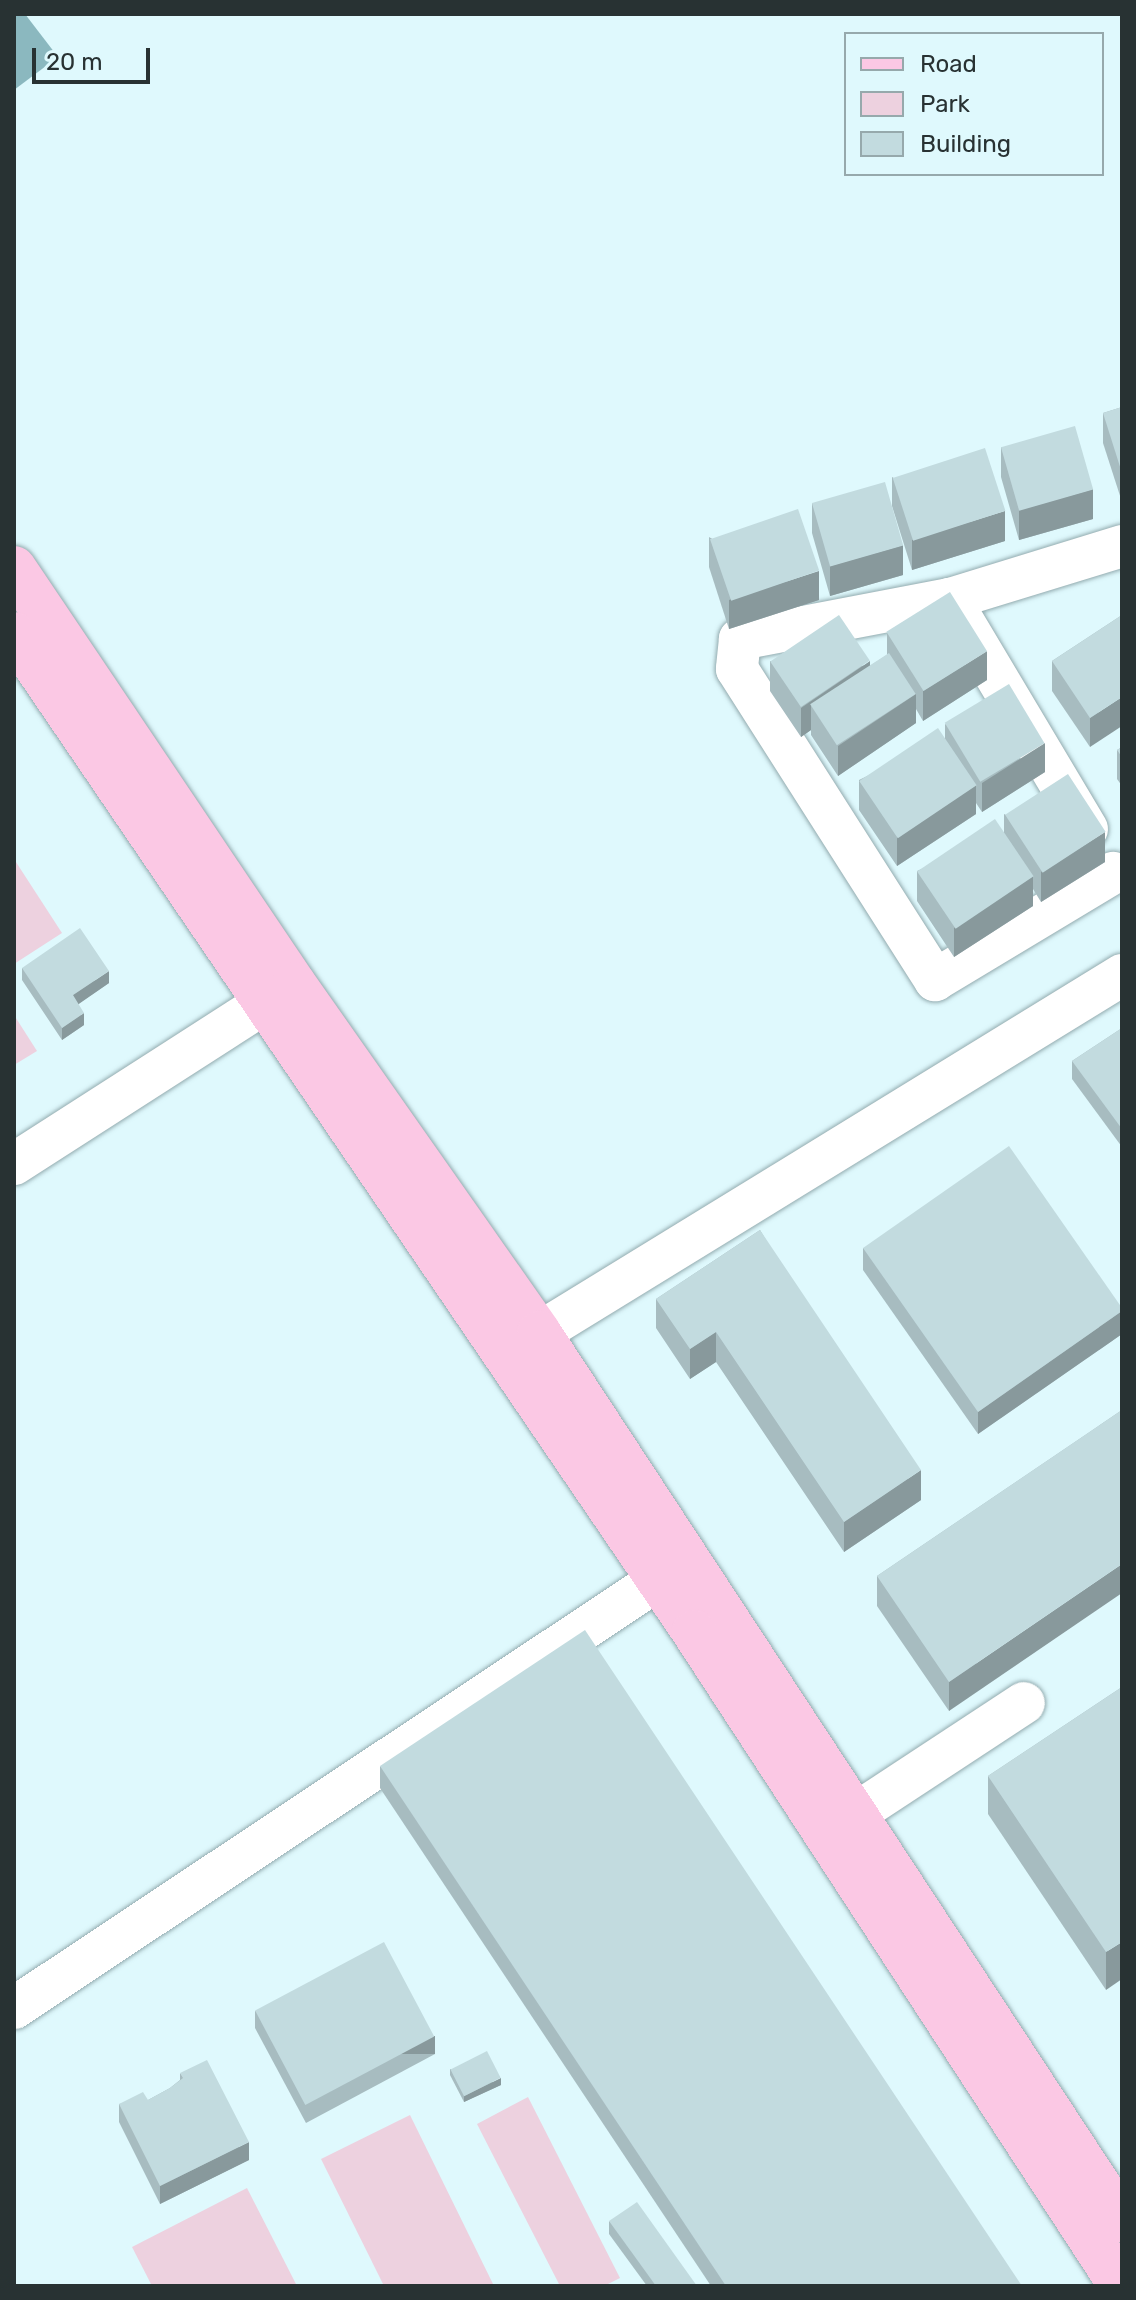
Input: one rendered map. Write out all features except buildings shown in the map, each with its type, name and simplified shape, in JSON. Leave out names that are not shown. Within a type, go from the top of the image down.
[{"type":"main road","points":[[14,568],[280,994],[658,1580],[1121,2286]]},
{"type":"main road","points":[[14,634],[280,994],[539,1333],[1122,2221]]},
{"type":"street","points":[[950,599],[1117,881],[935,980],[737,669],[740,639],[950,599],[1122,546]]},
{"type":"street","points":[[539,1333],[1122,975]]},
{"type":"street","points":[[14,1164],[280,994]]},
{"type":"street","points":[[14,2008],[658,1580]]},
{"type":"street","points":[[855,1814],[1024,1703]]},
{"type":"green space","points":[[14,859],[62,933],[14,964]]},
{"type":"green space","points":[[14,1015],[37,1051],[14,1065]]},
{"type":"green space","points":[[528,2097],[620,2278],[604,2286],[560,2286],[477,2124]]},
{"type":"green space","points":[[410,2115],[494,2286],[384,2286],[321,2159]]},
{"type":"green space","points":[[247,2188],[297,2286],[152,2286],[132,2247]]},
{"type":"water","points":[[14,14],[25,14],[58,57],[14,90]]}]
